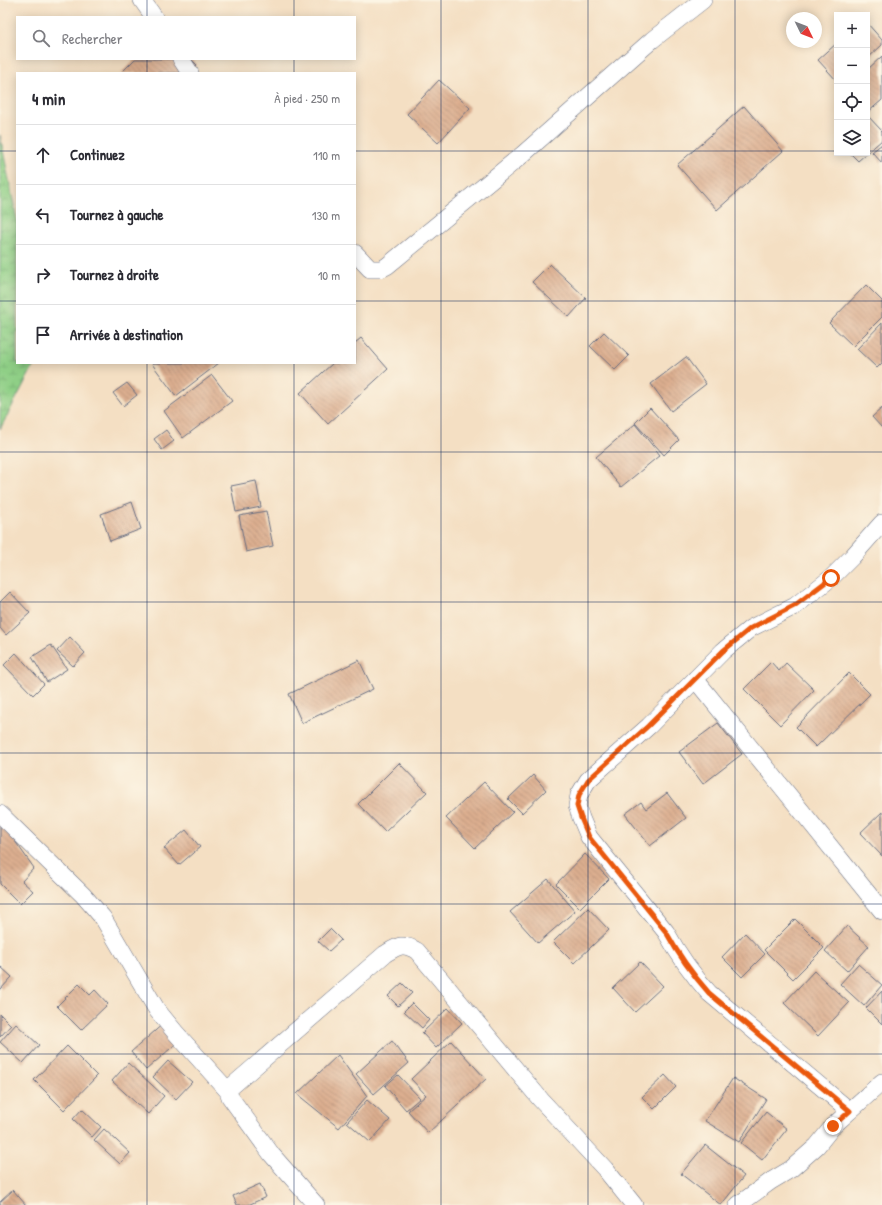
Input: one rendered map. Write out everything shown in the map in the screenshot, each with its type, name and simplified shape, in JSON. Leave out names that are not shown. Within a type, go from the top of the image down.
[{"type":"street","points":[[142,0],[153,16]]},
{"type":"street","points":[[356,254],[370,269],[381,269],[387,266],[522,155],[652,40],[703,0]]},
{"type":"street","points":[[182,60],[189,72]]},
{"type":"street","points":[[850,1111],[709,993],[695,977],[666,932],[589,837],[577,806],[579,795],[588,780],[648,726],[723,651],[751,628],[794,606],[831,578],[882,523]]},
{"type":"street","points":[[695,680],[882,910]]},
{"type":"street","points":[[0,814],[83,895],[103,918],[157,1010],[228,1091],[234,1104],[272,1155],[316,1205]]},
{"type":"street","points":[[228,1091],[385,954],[404,945],[417,951],[541,1100],[605,1169],[634,1205]]},
{"type":"street","points":[[738,1205],[771,1181],[791,1169],[817,1146],[833,1126],[882,1082]]},
{"type":"green space","points":[[0,135],[16,215],[16,364],[34,364],[0,429]]},
{"type":"building","points":[[870,26],[882,40],[882,45],[870,56]]},
{"type":"building","points":[[834,46],[834,78],[818,60]]},
{"type":"building","points":[[882,56],[882,100],[870,110],[870,84],[870,67]]},
{"type":"building","points":[[134,60],[192,60],[197,65],[189,72],[122,72]]},
{"type":"building","points":[[439,80],[470,108],[438,143],[407,114]]},
{"type":"building","points":[[744,106],[783,151],[717,210],[677,165]]},
{"type":"building","points":[[870,118],[882,131],[882,140],[870,150]]},
{"type":"building","points":[[882,144],[882,163],[872,152]]},
{"type":"building","points":[[853,156],[864,156],[858,161]]},
{"type":"building","points":[[550,264],[586,298],[569,317],[532,282]]},
{"type":"building","points":[[866,285],[882,301],[882,317],[853,346],[829,323]]},
{"type":"building","points":[[882,323],[882,363],[877,368],[857,349]]},
{"type":"building","points":[[604,332],[629,356],[615,370],[590,346]]},
{"type":"building","points":[[361,338],[388,369],[328,424],[300,393],[332,364],[356,364],[356,342]]},
{"type":"building","points":[[686,357],[706,384],[671,411],[651,384]]},
{"type":"building","points":[[152,364],[218,364],[176,396]]},
{"type":"building","points":[[212,375],[232,401],[183,438],[164,411]]},
{"type":"building","points":[[127,383],[137,395],[123,406],[113,393]]},
{"type":"building","points":[[650,408],[679,440],[664,455],[635,423]]},
{"type":"building","points":[[882,408],[882,428],[872,417]]},
{"type":"building","points":[[635,424],[660,455],[621,487],[596,457]]},
{"type":"building","points":[[166,430],[174,441],[162,450],[154,439]]},
{"type":"building","points":[[256,481],[261,507],[236,512],[231,486]]},
{"type":"building","points":[[132,502],[141,529],[110,541],[101,514]]},
{"type":"building","points":[[266,511],[273,546],[246,552],[239,516]]},
{"type":"building","points":[[10,592],[30,613],[6,635],[0,628],[0,602]]},
{"type":"building","points":[[70,637],[85,653],[73,666],[57,651]]},
{"type":"building","points":[[51,645],[67,669],[47,682],[32,657]]},
{"type":"building","points":[[16,653],[44,684],[33,695],[4,665]]},
{"type":"building","points":[[359,660],[373,689],[302,723],[289,694]]},
{"type":"building","points":[[771,662],[779,671],[786,663],[814,690],[780,725],[744,689]]},
{"type":"building","points":[[849,673],[870,694],[816,747],[796,727]]},
{"type":"building","points":[[718,723],[742,754],[703,784],[679,752]]},
{"type":"building","points":[[399,763],[427,792],[385,832],[358,804]]},
{"type":"building","points":[[533,775],[546,790],[522,813],[508,799]]},
{"type":"building","points":[[484,782],[513,812],[475,848],[446,818]]},
{"type":"building","points":[[667,793],[686,818],[650,846],[625,814],[641,802],[646,809]]},
{"type":"building","points":[[882,812],[882,856],[860,833]]},
{"type":"building","points":[[0,820],[34,868],[22,881],[33,891],[20,904],[0,884]]},
{"type":"building","points":[[186,830],[200,847],[179,865],[164,848]]},
{"type":"building","points":[[585,854],[609,879],[580,908],[556,884]]},
{"type":"building","points":[[548,879],[575,911],[538,943],[510,912]]},
{"type":"building","points":[[588,908],[609,930],[574,963],[553,942]]},
{"type":"building","points":[[795,919],[824,948],[793,979],[764,950]]},
{"type":"building","points":[[847,926],[869,946],[847,971],[825,951]]},
{"type":"building","points":[[330,929],[341,940],[329,951],[318,941]]},
{"type":"building","points":[[745,933],[765,954],[742,977],[722,957]]},
{"type":"building","points":[[640,962],[663,986],[635,1012],[613,988]]},
{"type":"building","points":[[858,964],[882,985],[864,1006],[840,984]]},
{"type":"building","points":[[1,967],[12,977],[0,990],[0,968]]},
{"type":"building","points":[[814,971],[849,1003],[818,1036],[784,1003]]},
{"type":"building","points":[[402,983],[412,993],[398,1006],[388,996]]},
{"type":"building","points":[[79,984],[90,995],[95,990],[108,1004],[81,1030],[57,1006]]},
{"type":"building","points":[[882,991],[882,1024],[866,1008]]},
{"type":"building","points":[[412,1003],[429,1020],[422,1028],[404,1011]]},
{"type":"building","points":[[448,1008],[462,1023],[436,1048],[422,1033]]},
{"type":"building","points":[[0,1014],[11,1025],[0,1037]]},
{"type":"building","points":[[164,1023],[179,1041],[146,1070],[131,1052]]},
{"type":"building","points":[[16,1024],[39,1045],[23,1063],[0,1042]]},
{"type":"building","points":[[392,1041],[409,1063],[374,1094],[356,1074]]},
{"type":"building","points":[[451,1041],[486,1079],[428,1133],[408,1111],[426,1095],[411,1079]]},
{"type":"building","points":[[67,1046],[97,1076],[64,1110],[34,1080]]},
{"type":"building","points":[[338,1055],[367,1096],[339,1128],[297,1094]]},
{"type":"building","points":[[168,1061],[192,1082],[176,1099],[153,1077]]},
{"type":"building","points":[[128,1063],[164,1096],[148,1114],[112,1081]]},
{"type":"building","points":[[398,1075],[420,1098],[406,1110],[385,1086]]},
{"type":"building","points":[[665,1075],[676,1087],[654,1109],[642,1097]]},
{"type":"building","points":[[733,1078],[766,1099],[739,1142],[705,1121]]},
{"type":"building","points":[[367,1100],[390,1120],[370,1142],[347,1122]]},
{"type":"building","points":[[82,1109],[101,1127],[92,1137],[73,1119]]},
{"type":"building","points":[[766,1112],[787,1129],[762,1160],[741,1143]]},
{"type":"building","points":[[104,1129],[130,1153],[120,1164],[94,1140]]},
{"type":"building","points":[[705,1145],[744,1176],[721,1205],[681,1174]]},
{"type":"building","points":[[260,1184],[266,1197],[248,1205],[237,1205],[233,1196]]},
{"type":"building","points":[[13,1190],[26,1205],[0,1205],[0,1202]]},
{"type":"route","points":[[831,578],[794,606],[751,628],[723,651],[648,726],[588,780],[579,795],[577,806],[589,837],[666,932],[695,977],[709,993],[850,1111],[833,1126]]}]
